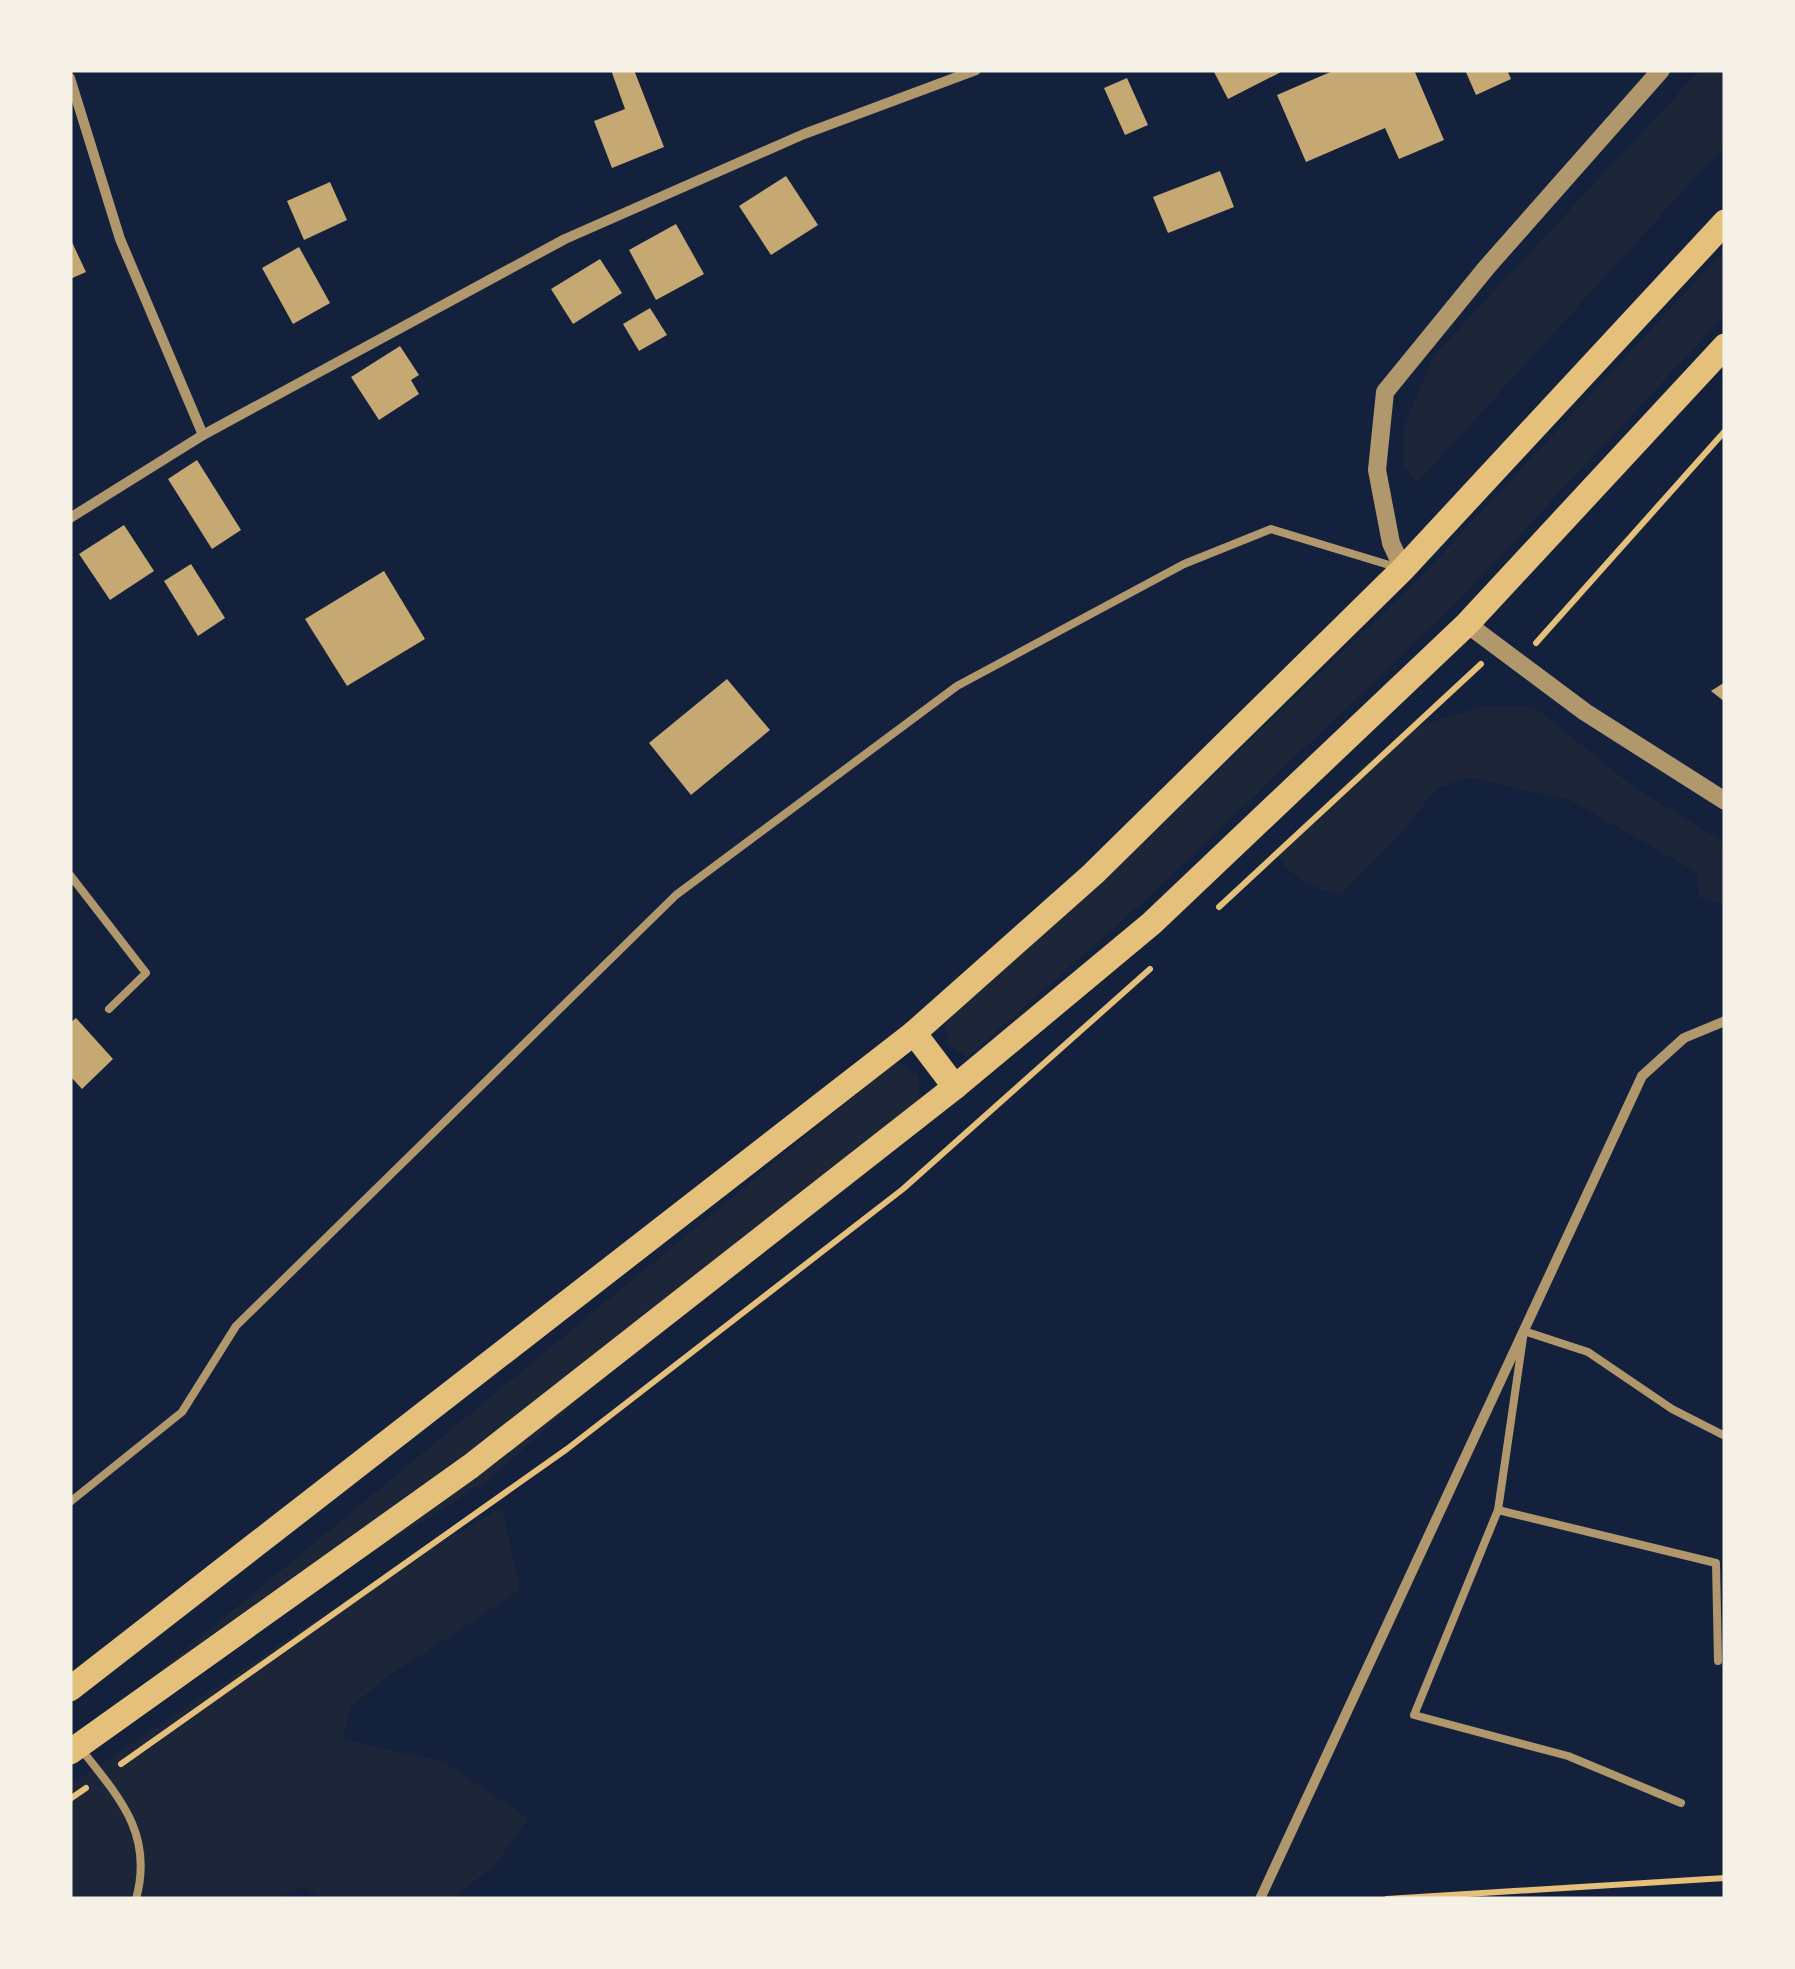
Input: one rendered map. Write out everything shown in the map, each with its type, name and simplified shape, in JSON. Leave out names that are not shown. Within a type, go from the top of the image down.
[{"type":"main road","points":[[70,1689],[914,1033],[1093,874],[1403,570],[1725,222]]},
{"type":"main road","points":[[74,1749],[471,1466],[955,1087],[1152,923],[1467,624],[1725,346]]},
{"type":"main road","points":[[914,1033],[955,1087]]},
{"type":"street","points":[[70,518],[203,435],[565,239],[804,134],[976,70]]},
{"type":"street","points":[[1403,570],[1391,543],[1378,470],[1384,392],[1486,267],[1661,70]]},
{"type":"street","points":[[70,78],[120,239],[203,435]]},
{"type":"street","points":[[1467,624],[1584,712],[1725,802]]},
{"type":"street","points":[[1260,1899],[1642,1076],[1684,1038],[1725,1021]]},
{"type":"lane","points":[[70,1502],[182,1412],[236,1326],[676,895],[957,686],[1184,564],[1272,528],[1403,570]]},
{"type":"lane","points":[[70,875],[146,973],[109,1009]]},
{"type":"lane","points":[[1681,1803],[1568,1756],[1414,1715],[1498,1510],[1524,1331],[1588,1352],[1672,1409],[1725,1436]]},
{"type":"lane","points":[[1498,1510],[1716,1562],[1718,1661]]},
{"type":"lane","points":[[74,1749],[137,1831],[144,1869],[136,1899]]},
{"type":"path","points":[[1518,663],[1725,432]]},
{"type":"path","points":[[1387,1899],[1725,1878]]},
{"type":"shaded area","points":[[1700,70],[1725,70],[1725,145],[1417,483],[1404,466],[1404,427],[1433,357]]},
{"type":"shaded area","points":[[1725,250],[1725,315],[1454,605],[1142,903],[967,1057],[949,1045],[945,1023],[1100,883],[1416,582]]},
{"type":"shaded area","points":[[1480,707],[1534,707],[1635,788],[1725,843],[1725,904],[1699,897],[1698,873],[1570,800],[1469,777],[1436,789],[1405,829],[1340,895],[1304,881],[1283,863],[1277,855],[1350,778],[1406,730]]},
{"type":"shaded area","points":[[896,1062],[918,1075],[919,1100],[487,1481],[88,1730]]},
{"type":"shaded area","points":[[502,1508],[520,1590],[383,1680],[351,1707],[343,1739],[444,1762],[528,1818],[495,1865],[452,1899],[325,1899],[302,1887],[275,1899],[70,1899],[70,1785],[391,1570]]},
{"type":"building","points":[[611,70],[634,70],[664,147],[612,168],[594,121],[625,109]]},
{"type":"building","points":[[1213,70],[1285,70],[1228,99]]},
{"type":"building","points":[[1335,70],[1414,70],[1444,140],[1399,159],[1385,128],[1306,162],[1277,95]]},
{"type":"building","points":[[1465,70],[1507,70],[1511,79],[1476,95]]},
{"type":"building","points":[[1127,78],[1148,125],[1125,135],[1104,88]]},
{"type":"building","points":[[1220,171],[1234,207],[1168,233],[1153,197]]},
{"type":"building","points":[[786,176],[818,225],[771,255],[739,206]]},
{"type":"building","points":[[330,182],[347,220],[304,240],[287,201]]},
{"type":"building","points":[[676,224],[704,274],[656,300],[629,250]]},
{"type":"building","points":[[70,238],[86,272],[70,279]]},
{"type":"building","points":[[299,247],[330,303],[293,324],[262,268]]},
{"type":"building","points":[[600,259],[622,293],[573,324],[551,289]]},
{"type":"building","points":[[650,308],[667,335],[639,351],[623,324]]},
{"type":"building","points":[[400,346],[419,375],[411,380],[419,394],[379,420],[351,377]]},
{"type":"building","points":[[197,460],[241,530],[212,549],[168,479]]},
{"type":"building","points":[[124,525],[154,571],[110,600],[79,554]]},
{"type":"building","points":[[191,564],[225,618],[198,636],[164,581]]},
{"type":"building","points":[[384,571],[425,639],[347,686],[305,619]]},
{"type":"building","points":[[727,679],[770,730],[691,795],[649,743]]},
{"type":"building","points":[[1725,682],[1725,702],[1711,691]]},
{"type":"building","points":[[76,1018],[113,1059],[82,1089],[70,1076],[70,1023]]}]
